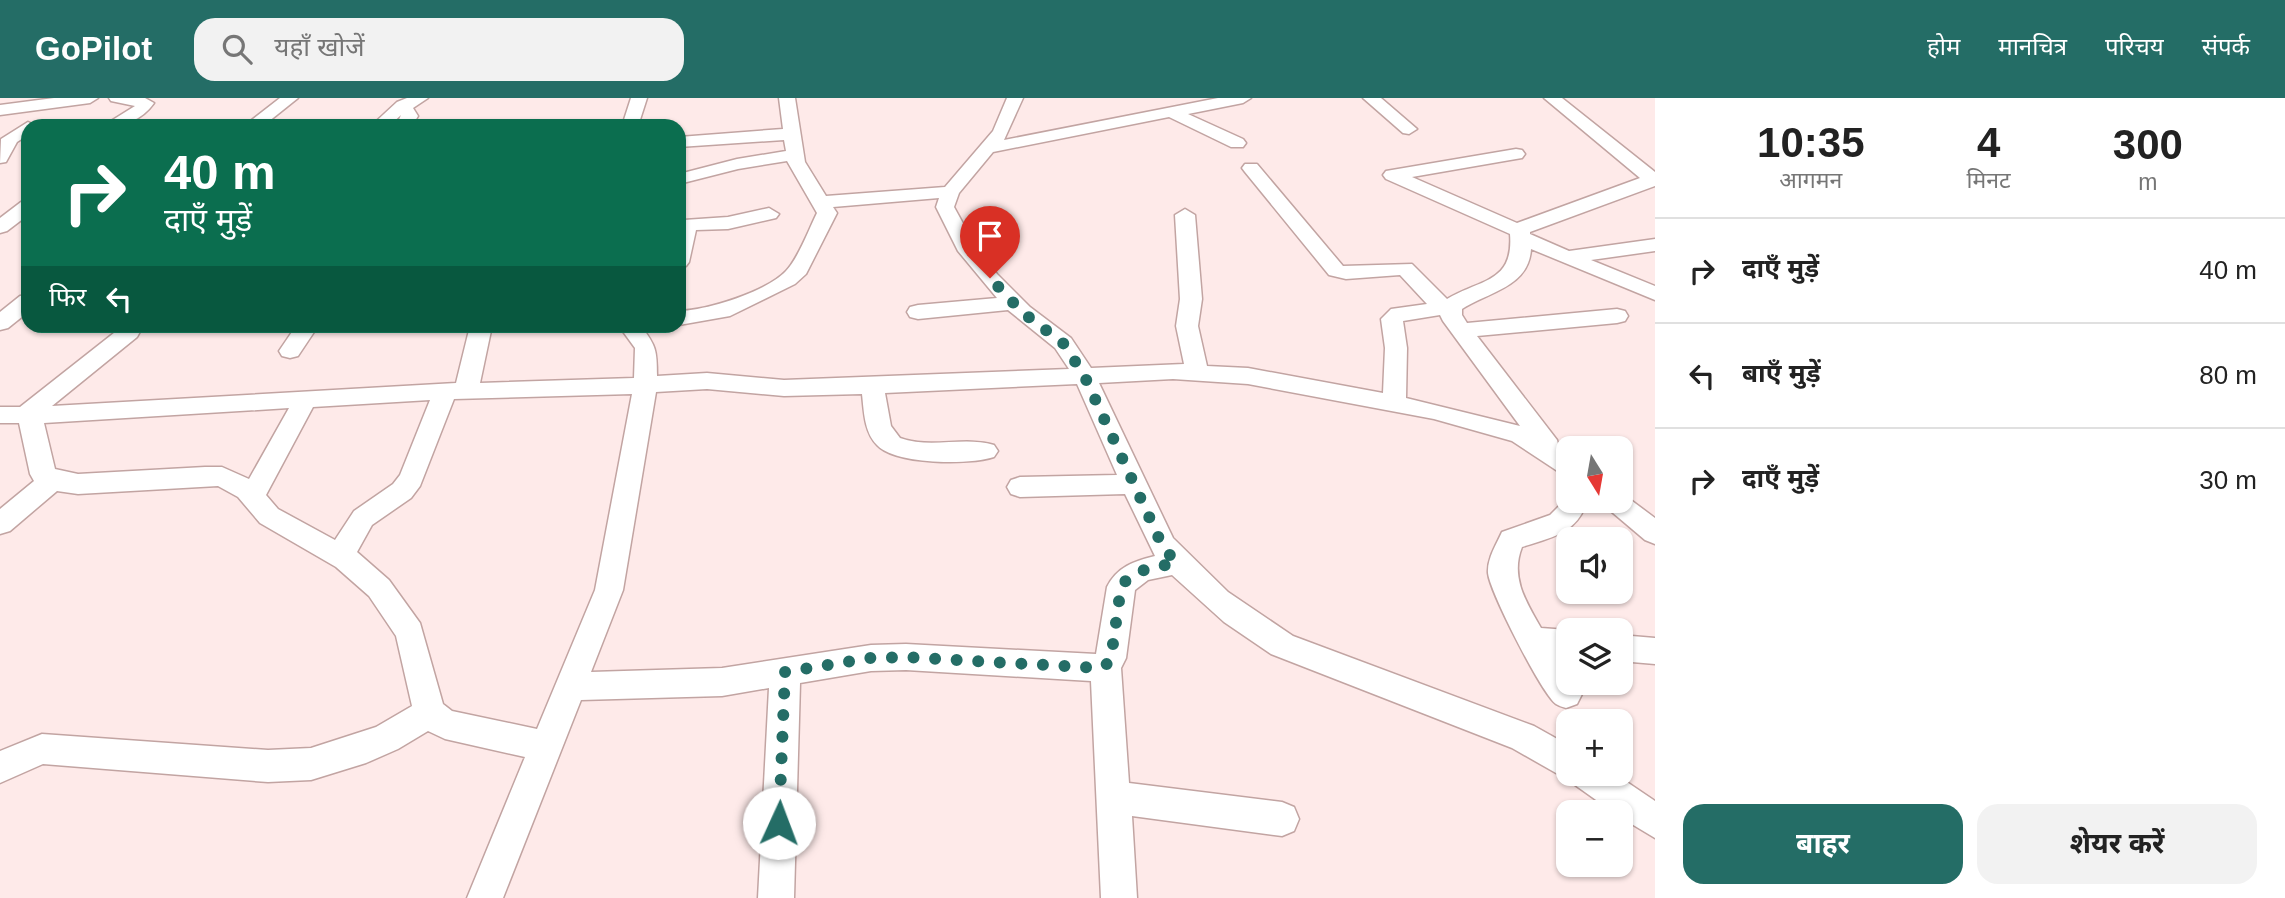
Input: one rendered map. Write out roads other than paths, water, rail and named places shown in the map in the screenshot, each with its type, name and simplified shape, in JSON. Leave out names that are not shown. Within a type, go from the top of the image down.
[{"type":"street","points":[[117,98],[146,103],[139,111],[124,119]]},
{"type":"street","points":[[262,119],[290,98]]},
{"type":"street","points":[[386,119],[403,103],[420,98]]},
{"type":"street","points":[[630,119],[639,98]]},
{"type":"street","points":[[686,318],[701,318],[730,311],[796,274],[825,218],[827,213],[822,202],[801,172],[794,155],[787,98]]},
{"type":"street","points":[[1015,98],[1002,132],[950,191],[945,208],[968,251],[1013,303],[1063,343],[1084,375],[1162,545],[1176,563],[1264,635],[1282,645],[1523,737],[1556,755]]},
{"type":"street","points":[[987,148],[1243,98]]},
{"type":"street","points":[[1371,98],[1409,128]]},
{"type":"street","points":[[1552,98],[1654,179]]},
{"type":"street","points":[[0,110],[80,99]]},
{"type":"street","points":[[44,119],[80,99]]},
{"type":"street","points":[[403,103],[410,116],[408,119]]},
{"type":"street","points":[[1171,112],[1237,144]]},
{"type":"street","points":[[0,158],[10,139],[21,132]]},
{"type":"street","points":[[686,142],[791,134]]},
{"type":"street","points":[[1516,154],[1392,176],[1566,257],[1655,294]]},
{"type":"street","points":[[686,177],[737,164],[794,155]]},
{"type":"street","points":[[1251,168],[1336,271],[1346,273],[1405,268],[1447,308],[1556,452]]},
{"type":"street","points":[[1394,403],[1396,348],[1392,319],[1399,314],[1447,308],[1499,283],[1513,272],[1521,253],[1520,234],[1525,225],[1654,179]]},
{"type":"street","points":[[822,202],[950,191]]},
{"type":"street","points":[[0,227],[21,211]]},
{"type":"street","points":[[686,231],[691,223],[728,223],[769,215]]},
{"type":"street","points":[[1185,215],[1191,299],[1187,326],[1197,373]]},
{"type":"street","points":[[0,234],[21,229]]},
{"type":"street","points":[[1566,257],[1655,245]]},
{"type":"street","points":[[918,312],[1013,303]]},
{"type":"street","points":[[0,323],[21,306]]},
{"type":"street","points":[[1462,330],[1617,316]]},
{"type":"street","points":[[0,435],[32,417],[128,333]]},
{"type":"street","points":[[290,351],[302,333]]},
{"type":"street","points":[[340,556],[363,518],[402,491],[411,479],[455,391],[478,333]]},
{"type":"street","points":[[485,898],[609,590],[645,386],[646,348],[635,333]]},
{"type":"street","points":[[0,415],[32,417],[455,391],[645,386],[707,381],[784,388],[1174,371],[1248,376],[1394,403],[1520,435],[1556,456]]},
{"type":"street","points":[[872,385],[883,436],[889,444],[915,451],[985,451]]},
{"type":"street","points":[[252,497],[305,400]]},
{"type":"street","points":[[32,417],[43,474],[52,481],[78,484],[205,475],[235,481],[269,516],[340,556],[379,588],[410,632],[429,713],[445,724],[546,746]]},
{"type":"street","points":[[0,524],[52,481]]},
{"type":"street","points":[[1020,487],[1133,484]]},
{"type":"street","points":[[1556,677],[1502,576],[1505,554],[1512,540],[1565,520],[1571,513]]},
{"type":"street","points":[[1631,513],[1655,533]]},
{"type":"street","points":[[570,686],[722,682],[871,658],[905,657],[1098,668],[1106,665],[1111,658],[1121,587],[1125,580],[1134,572],[1176,563]]},
{"type":"street","points":[[1534,640],[1556,642]]},
{"type":"street","points":[[1633,649],[1655,652]]},
{"type":"street","points":[[1106,665],[1119,898]]},
{"type":"street","points":[[775,898],[785,672]]},
{"type":"street","points":[[0,766],[42,750],[268,766],[311,764],[354,752],[387,738],[429,713]]},
{"type":"street","points":[[1604,786],[1655,821]]},
{"type":"street","points":[[1114,797],[1282,819]]}]
